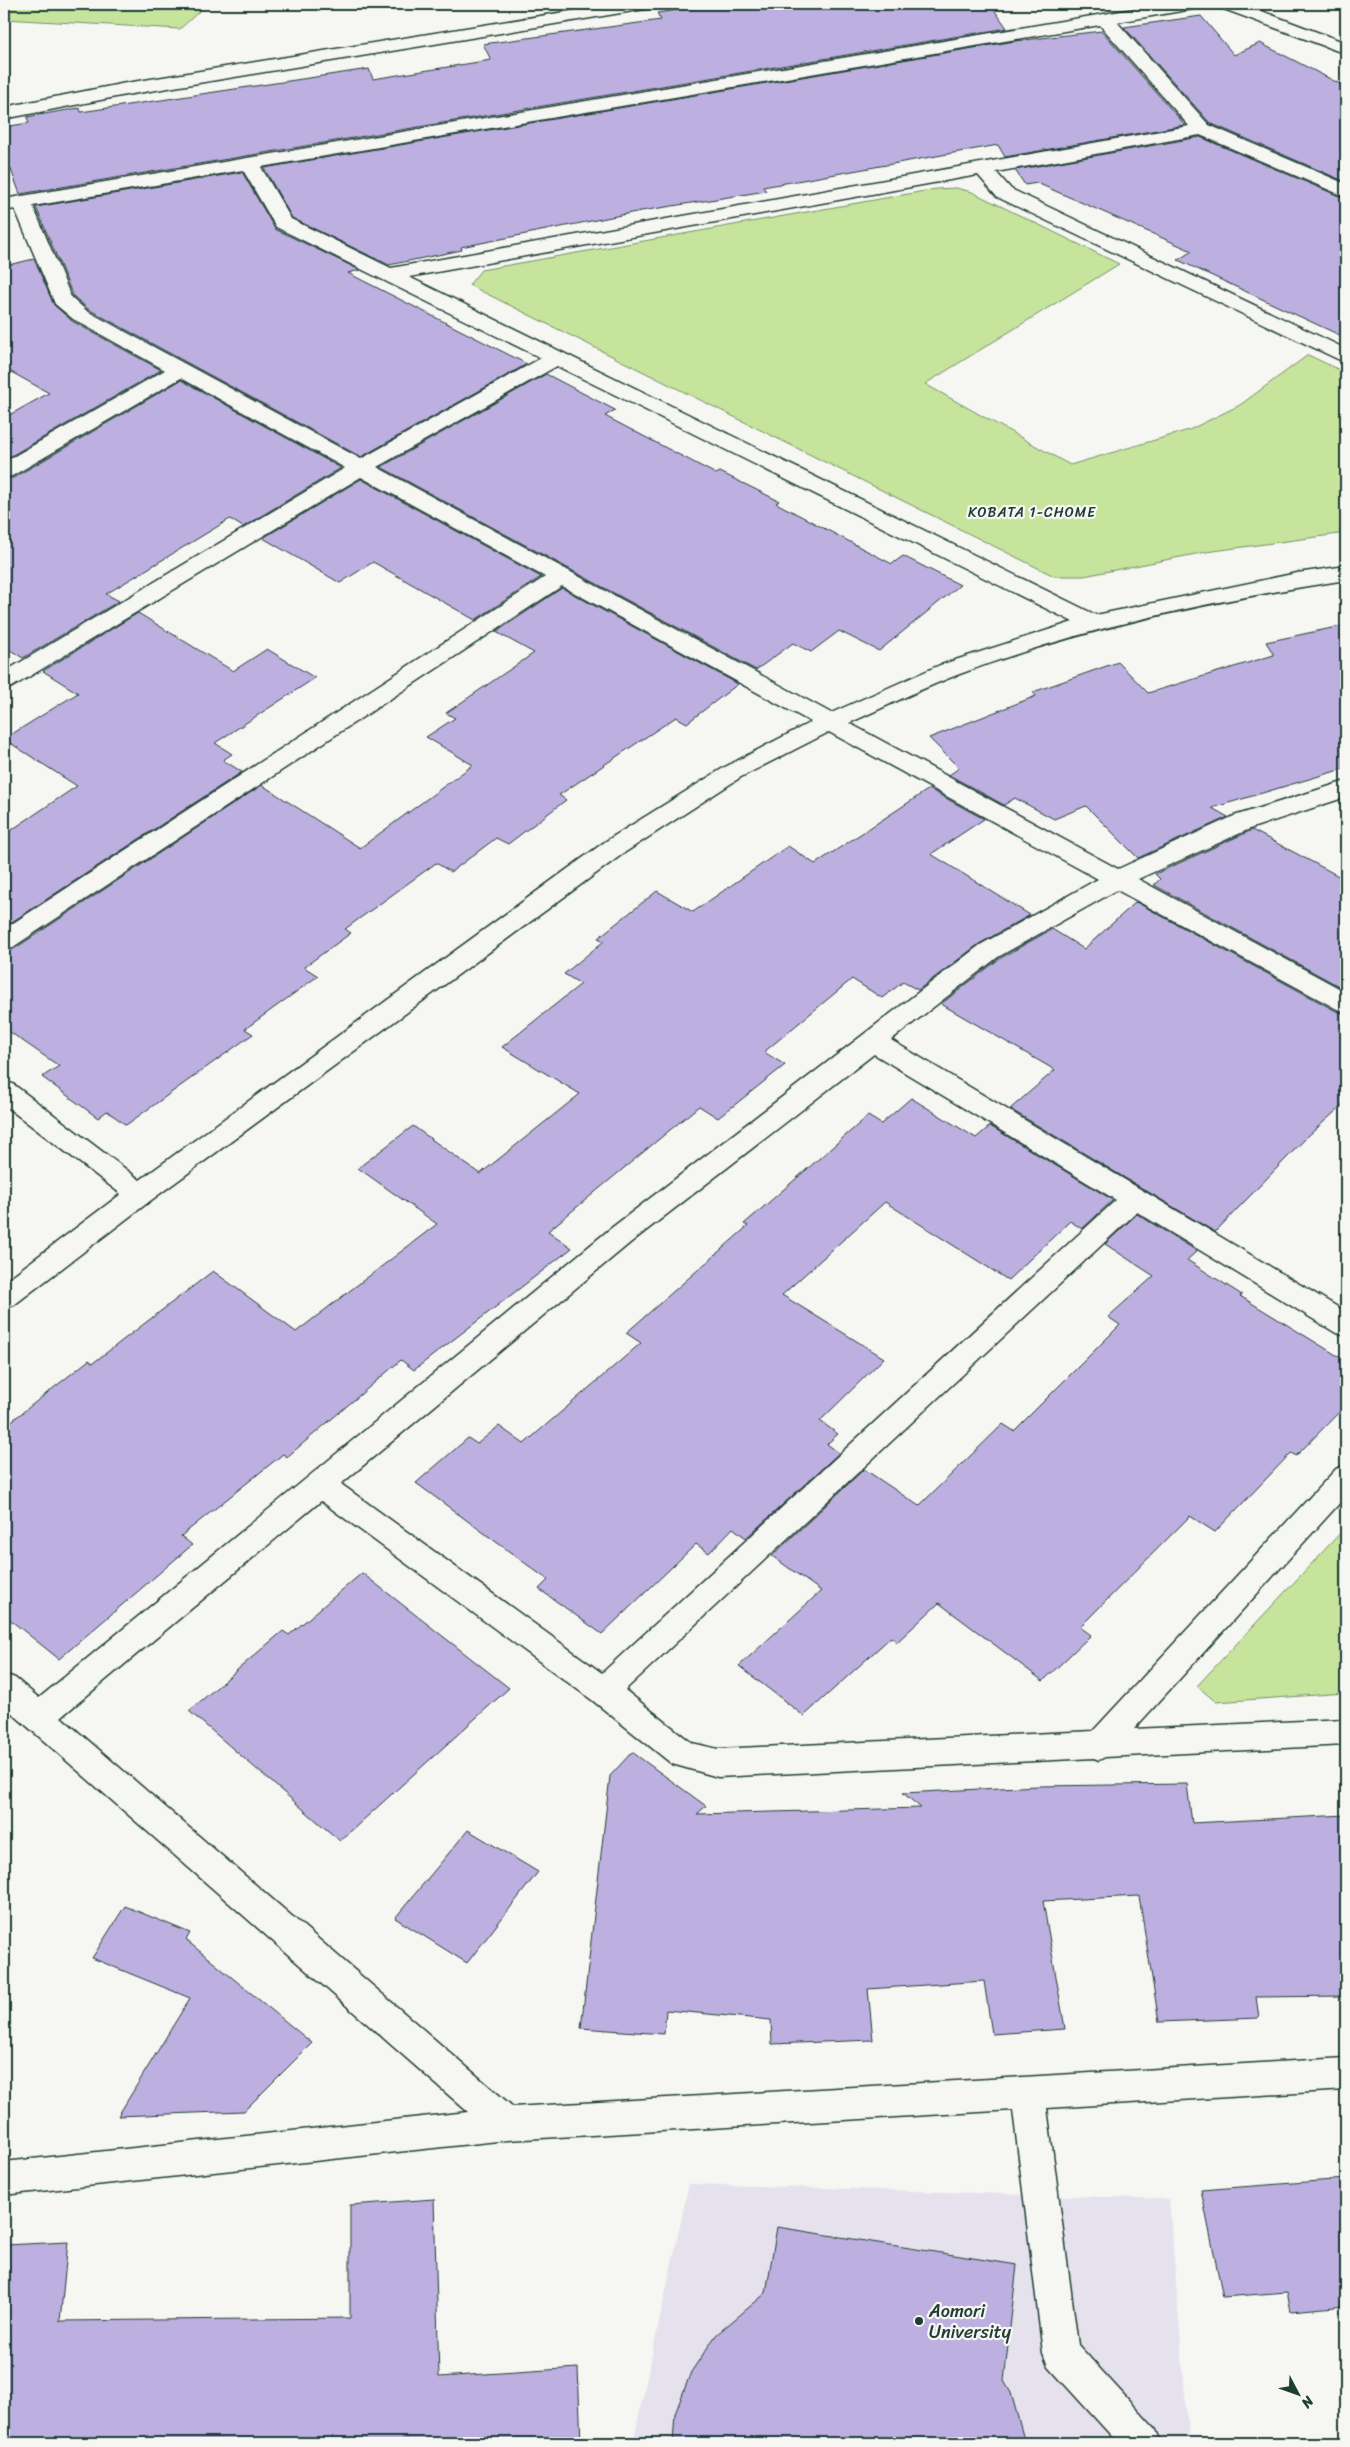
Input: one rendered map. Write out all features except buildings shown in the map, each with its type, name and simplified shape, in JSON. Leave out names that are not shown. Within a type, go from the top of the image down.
[{"type":"street","points":[[4,113],[126,88],[645,4]]},
{"type":"street","points":[[1193,4],[13,204],[62,300],[80,315],[1346,1003]]},
{"type":"street","points":[[1227,4],[1346,49]]},
{"type":"street","points":[[1104,18],[1202,129],[1346,191]]},
{"type":"street","points":[[388,275],[1202,129]]},
{"type":"street","points":[[249,164],[283,223],[1093,623]]},
{"type":"street","points":[[982,168],[1004,193],[1346,357]]},
{"type":"street","points":[[4,682],[360,468],[556,358]]},
{"type":"street","points":[[4,471],[180,370]]},
{"type":"street","points":[[4,1297],[140,1194],[615,847],[733,772],[829,723],[948,670],[1093,623],[1297,580],[1346,573]]},
{"type":"street","points":[[4,942],[561,577]]},
{"type":"street","points":[[39,1717],[620,1236],[989,951],[1117,879],[1243,822],[1346,789]]},
{"type":"street","points":[[873,1041],[1346,1325]]},
{"type":"street","points":[[4,1091],[140,1194]]},
{"type":"street","points":[[603,1691],[1135,1198]]},
{"type":"street","points":[[1099,1746],[1346,1477]]},
{"type":"street","points":[[321,1485],[603,1691],[683,1754],[718,1763],[1099,1746],[1346,1732]]},
{"type":"street","points":[[4,1687],[507,2124]]},
{"type":"street","points":[[4,2179],[507,2124],[1346,2074]]},
{"type":"street","points":[[1028,2092],[1061,2353],[1143,2443]]},
{"type":"shaded area","name":"Aomori University","points":[[689,2184],[1169,2199],[1189,2443],[633,2443]]},
{"type":"green space","points":[[4,4],[207,4],[180,29],[4,19]]},
{"type":"green space","points":[[956,188],[972,192],[1119,264],[925,384],[1070,465],[1189,430],[1240,405],[1308,355],[1346,373],[1346,533],[1206,552],[1084,576],[1054,576],[469,285],[481,270],[936,189]]},
{"type":"green space","points":[[1346,1527],[1346,1693],[1216,1702],[1197,1686]]},
{"type":"place","name":"Aomori University","points":[[919,2321]]},
{"type":"district","name":"KOBATA 1-CHOME","points":[[1032,512]]}]
